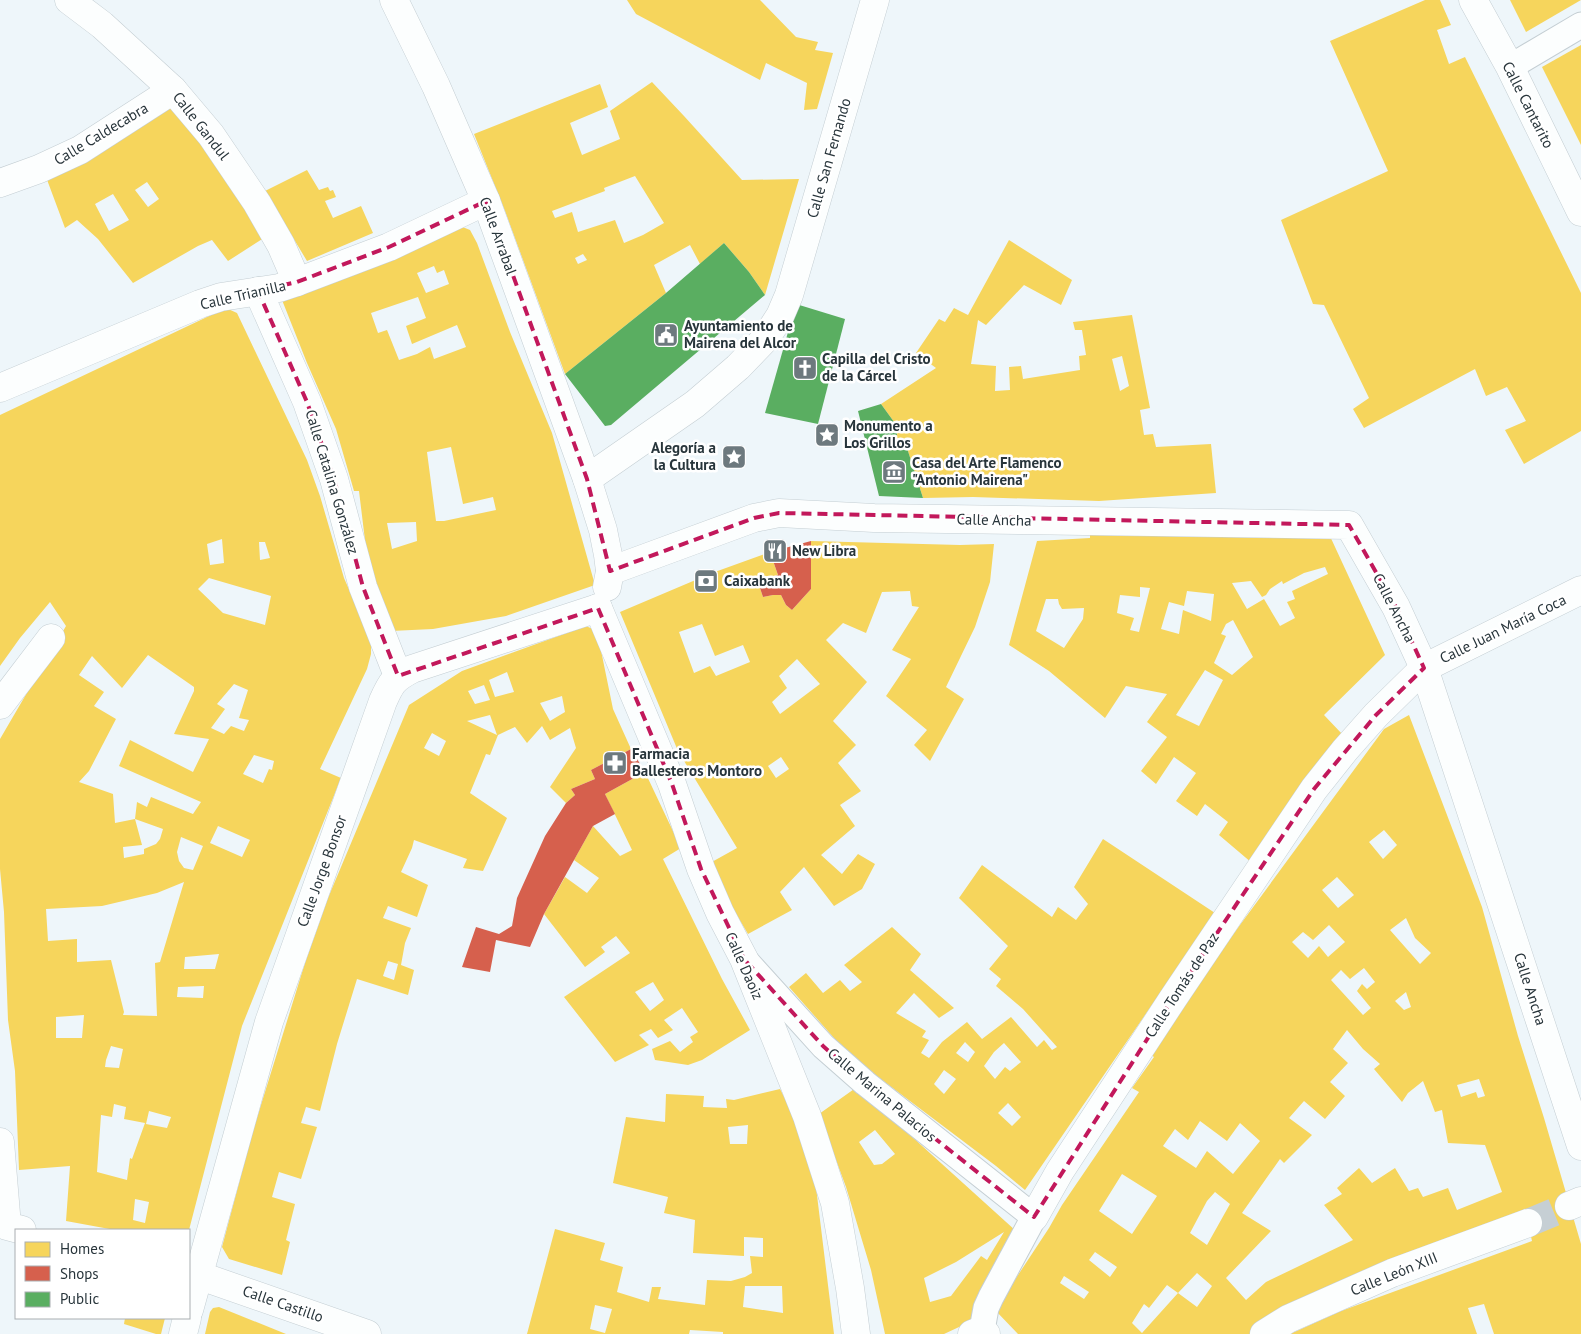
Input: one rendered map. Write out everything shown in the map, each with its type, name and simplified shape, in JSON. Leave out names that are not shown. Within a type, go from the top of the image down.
[{"type":"street","name":"Calle Gandul","points":[[69,0],[102,25],[173,90],[211,135],[257,203],[281,245],[297,282]]},
{"type":"street","name":"Calle Arrabal","points":[[394,0],[436,86],[486,201],[587,479],[603,530],[610,571]]},
{"type":"street","name":"Calle San Fernando","points":[[587,479],[695,404],[738,367],[765,339],[780,316],[789,295],[875,0]]},
{"type":"street","name":"Calle Cantarito","points":[[1472,0],[1510,67],[1581,212]]},
{"type":"street","points":[[1510,67],[1581,25]]},
{"type":"street","name":"Calle Caldecabra","points":[[0,183],[39,169],[80,150],[173,90]]},
{"type":"street","name":"Calle Trianilla","points":[[0,388],[200,304],[221,298],[279,288],[389,247],[486,201]]},
{"type":"street","name":"Calle Catalina González","points":[[258,291],[307,402],[334,479],[363,588],[398,676]]},
{"type":"street","name":"Calle Ancha","points":[[610,571],[754,518],[779,513],[874,518],[1349,525],[1396,607],[1424,668],[1581,1146]]},
{"type":"street","points":[[398,676],[434,661],[598,608],[606,592],[610,571]]},
{"type":"street","name":"Calle Juan María Coca","points":[[1424,668],[1581,590]]},
{"type":"street","name":"Calle Daoiz","points":[[598,608],[672,784],[701,869],[720,914],[744,959],[806,1116],[835,1203],[856,1334]]},
{"type":"street","points":[[0,705],[50,638]]},
{"type":"street","name":"Calle Tomás de Paz","points":[[980,1332],[991,1297],[1060,1171],[1190,973],[1314,789],[1376,715],[1424,668]]},
{"type":"street","name":"Calle Jorge Bonsor","points":[[190,1301],[193,1273],[269,1022],[383,701],[389,688],[398,676]]},
{"type":"street","name":"Calle Marina Palacios","points":[[744,959],[823,1046],[865,1084],[1034,1217]]},
{"type":"street","points":[[0,1142],[6,1226],[18,1229]]},
{"type":"street","name":"Calle León XIII","points":[[1264,1334],[1288,1319],[1392,1273],[1528,1223]]},
{"type":"street","name":"Calle Castillo","points":[[193,1273],[367,1334]]},
{"type":"street","points":[[183,1334],[187,1319]]},
{"type":"highlighted area","points":[[486,201],[587,479],[610,571],[754,518],[779,513],[1349,525],[1396,607],[1424,668],[1376,715],[1314,789],[1174,997],[1034,1217],[865,1083],[823,1046],[744,959],[701,869],[672,784],[598,608],[398,676],[363,587],[334,479],[307,402],[258,291],[297,282],[389,247]]},
{"type":"building: Homes","points":[[627,0],[760,0],[796,37],[818,42],[815,50],[833,53],[817,109],[804,110],[807,83],[766,63],[760,80],[636,14]]},
{"type":"building: Homes","points":[[1425,0],[1440,0],[1451,25],[1437,30],[1449,64],[1465,57],[1581,293],[1581,431],[1524,464],[1505,430],[1526,421],[1507,387],[1486,396],[1475,369],[1364,428],[1353,409],[1369,398],[1324,305],[1313,304],[1281,220],[1388,171],[1330,41]]},
{"type":"building: Homes","points":[[1510,0],[1581,0],[1526,32]]},
{"type":"building: Homes","points":[[1581,45],[1581,145],[1542,67]]},
{"type":"building: Homes","points":[[652,82],[742,180],[799,179],[765,295],[749,272],[724,243],[700,264],[690,245],[654,265],[666,293],[565,374],[505,211],[474,134],[600,84],[608,107],[570,123],[582,155],[620,139],[610,111]],"holes":[[[635,176],[664,223],[643,235],[624,243],[615,220],[578,232],[572,212],[555,218],[552,211],[605,191],[604,188]],[[583,254],[587,260],[578,264],[575,258]]]},
{"type":"building: Homes","points":[[166,100],[194,132],[267,236],[228,261],[212,240],[133,283],[98,239],[77,220],[65,228],[46,177]],"holes":[[[147,182],[159,199],[148,207],[135,190]],[[113,194],[129,220],[109,231],[95,204]]]},
{"type":"building: Homes","points":[[307,170],[319,190],[328,187],[330,191],[333,190],[336,197],[325,201],[333,218],[361,206],[373,233],[307,261],[265,191]]},
{"type":"building: Homes","points":[[460,226],[470,230],[477,243],[510,332],[552,433],[595,585],[506,616],[433,629],[391,631],[368,565],[359,491],[354,491],[336,429],[282,300]],"holes":[[[434,266],[437,273],[444,270],[449,284],[426,293],[417,273]],[[418,297],[426,318],[406,326],[412,344],[457,325],[466,347],[434,359],[430,347],[399,360],[387,330],[378,333],[371,313]],[[451,447],[463,504],[493,497],[496,510],[436,521],[427,452]],[[416,522],[417,541],[392,549],[387,523]]]},
{"type":"building: Homes","points":[[1009,240],[1072,280],[1061,305],[1024,285],[986,325],[978,320],[971,364],[996,366],[995,391],[1010,390],[1009,367],[1021,366],[1023,379],[1080,370],[1079,356],[1086,355],[1082,330],[1075,330],[1073,322],[1132,315],[1150,408],[1140,410],[1144,435],[1153,434],[1156,447],[1211,444],[1216,493],[1099,501],[973,497],[923,498],[907,448],[897,447],[897,426],[881,404],[936,368],[916,353],[939,319],[945,322],[954,308],[968,315]],"holes":[[[1122,356],[1129,386],[1120,391],[1112,359]]]},
{"type":"building: Homes","points":[[226,308],[237,313],[307,460],[320,496],[344,578],[371,640],[371,654],[367,669],[320,769],[341,778],[242,1026],[189,1229],[110,1229],[66,1221],[70,1166],[19,1170],[15,1071],[8,1020],[4,912],[0,869],[0,739],[66,626],[50,602],[0,666],[0,415]],"holes":[[[222,539],[224,563],[210,565],[207,544]],[[259,542],[265,542],[270,558],[260,560]],[[209,578],[271,596],[265,625],[223,613],[198,589]],[[148,655],[194,687],[194,691],[174,734],[209,739],[193,772],[130,740],[119,766],[201,802],[193,814],[151,797],[147,807],[137,802],[135,819],[115,823],[113,794],[79,782],[89,771],[116,719],[94,706],[104,692],[79,675],[92,656],[122,688]],[[234,684],[248,690],[239,718],[249,720],[244,731],[231,726],[224,734],[211,728],[225,709],[217,704]],[[254,755],[274,761],[272,770],[269,769],[263,783],[243,774]],[[135,819],[163,829],[160,839],[156,844],[144,849],[144,854],[124,858],[123,847],[142,845]],[[218,826],[250,840],[242,857],[210,843]],[[181,837],[203,846],[193,870],[184,868],[179,861],[177,852]],[[184,882],[160,962],[155,963],[157,1016],[123,1015],[124,1012],[111,960],[77,962],[77,939],[48,941],[46,909],[102,906],[157,893]],[[219,954],[215,969],[184,969],[185,957]],[[204,986],[203,998],[177,997],[178,987]],[[84,1015],[82,1038],[56,1038],[56,1017]],[[111,1046],[123,1049],[119,1068],[105,1067]],[[114,1104],[126,1107],[124,1119],[145,1123],[132,1159],[130,1158],[127,1180],[97,1172],[101,1115],[112,1117]],[[149,1111],[171,1117],[167,1128],[146,1124]],[[135,1199],[149,1202],[145,1223],[133,1220]]]},
{"type":"building: Homes","points":[[1090,532],[1329,534],[1385,655],[1324,715],[1343,735],[1252,863],[1219,835],[1228,822],[1205,804],[1197,816],[1176,801],[1196,773],[1174,757],[1156,784],[1141,771],[1167,737],[1147,722],[1167,694],[1126,686],[1105,718],[1049,671],[1009,645],[1037,541],[1090,538]],"holes":[[[1325,567],[1328,574],[1292,591],[1295,599],[1287,602],[1295,618],[1280,626],[1264,599],[1247,609],[1232,583],[1251,581],[1262,597],[1282,581],[1283,584],[1304,573]],[[1140,587],[1150,588],[1139,632],[1130,630],[1134,618],[1117,613],[1120,595],[1140,597]],[[1187,591],[1214,594],[1211,621],[1183,610],[1179,634],[1161,629],[1169,602],[1184,606]],[[1046,599],[1058,599],[1062,609],[1084,608],[1083,619],[1064,648],[1036,631]],[[1233,620],[1253,657],[1232,675],[1214,663],[1226,636],[1221,634],[1226,624]],[[1205,670],[1223,680],[1199,726],[1176,715]]]},
{"type":"building: Homes","points":[[811,541],[960,545],[994,544],[990,582],[975,627],[946,687],[964,699],[930,761],[914,745],[927,730],[886,696],[911,659],[892,650],[919,607],[912,606],[910,591],[882,592],[866,633],[843,623],[826,640],[867,682],[833,721],[856,745],[838,763],[861,791],[840,805],[855,826],[821,855],[842,874],[858,854],[875,864],[862,889],[834,906],[804,867],[780,892],[792,910],[748,934],[729,902],[710,863],[737,848],[678,751],[620,612],[712,573],[770,552],[778,575],[758,582],[763,597],[781,595],[786,605],[792,610],[811,589]],"holes":[[[702,624],[715,656],[743,645],[750,662],[716,676],[710,666],[694,673],[679,632]],[[797,659],[820,684],[780,714],[772,702],[787,688],[779,676]],[[781,757],[789,769],[776,778],[768,766]]]},
{"type":"building: Homes","points":[[586,626],[597,631],[613,709],[631,749],[591,770],[595,779],[571,789],[575,795],[566,803],[550,787],[576,748],[570,728],[550,740],[542,726],[527,743],[515,727],[498,735],[490,755],[486,754],[470,793],[507,818],[483,871],[463,868],[467,859],[414,840],[401,872],[428,885],[417,917],[388,906],[383,918],[411,928],[405,943],[401,965],[414,970],[408,995],[357,979],[337,1044],[320,1111],[306,1107],[301,1123],[317,1127],[301,1179],[279,1172],[272,1197],[295,1204],[286,1240],[290,1242],[282,1275],[229,1259],[222,1247],[252,1134],[305,963],[328,898],[409,705],[462,671]],"holes":[[[507,672],[514,692],[495,697],[489,680]],[[484,685],[490,700],[475,704],[468,691]],[[562,696],[565,712],[550,721],[540,703]],[[490,715],[497,735],[467,721]],[[432,733],[446,741],[439,756],[424,748]],[[388,961],[398,964],[394,980],[383,976]]]},
{"type":"building: Homes","points":[[1409,715],[1482,907],[1518,1036],[1581,1244],[1581,1334],[1494,1334],[1484,1304],[1468,1308],[1477,1334],[1290,1334],[1341,1311],[1532,1241],[1528,1223],[1251,1334],[1018,1334],[995,1310],[1062,1205],[1139,1092],[1132,1088],[1154,1057],[1150,1054],[1237,929],[1384,729]],"holes":[[[1384,830],[1397,845],[1383,859],[1369,842]],[[1337,877],[1354,895],[1338,908],[1322,890]],[[1406,918],[1415,938],[1431,953],[1420,964],[1390,930]],[[1329,925],[1345,942],[1328,957],[1319,946],[1308,958],[1292,942],[1303,932],[1313,940]],[[1364,968],[1375,982],[1367,989],[1362,984],[1357,991],[1371,1008],[1363,1015],[1331,980],[1341,970],[1350,979]],[[1406,992],[1411,1007],[1404,1010],[1395,1001]],[[1347,1030],[1363,1049],[1380,1064],[1374,1069],[1402,1102],[1408,1093],[1423,1081],[1435,1112],[1442,1110],[1448,1143],[1485,1145],[1502,1192],[1457,1210],[1448,1188],[1423,1197],[1418,1188],[1409,1191],[1395,1168],[1372,1183],[1359,1168],[1337,1188],[1342,1194],[1324,1205],[1353,1240],[1266,1282],[1246,1300],[1226,1278],[1271,1231],[1242,1213],[1280,1159],[1284,1163],[1312,1135],[1289,1118],[1304,1101],[1325,1119],[1345,1096],[1330,1082],[1348,1063],[1333,1049]],[[1479,1079],[1485,1096],[1478,1098],[1476,1092],[1461,1097],[1457,1085]],[[1200,1121],[1227,1141],[1240,1123],[1260,1141],[1233,1174],[1207,1151],[1196,1168],[1163,1146],[1175,1129],[1188,1140]],[[1122,1174],[1157,1196],[1132,1234],[1099,1211]],[[1215,1192],[1230,1204],[1207,1245],[1190,1233],[1207,1201]],[[1095,1252],[1117,1267],[1110,1277],[1089,1260]],[[1197,1273],[1212,1286],[1197,1307],[1178,1293]],[[1064,1276],[1089,1292],[1084,1299],[1060,1283]],[[1167,1285],[1178,1293],[1142,1333],[1132,1323],[1144,1304],[1149,1308]]]},
{"type":"building: Homes","points":[[645,772],[681,848],[663,859],[722,979],[750,1030],[702,1060],[688,1065],[655,1060],[652,1049],[670,1041],[680,1052],[693,1042],[690,1037],[698,1032],[682,1008],[664,1020],[673,1030],[658,1038],[651,1029],[639,1035],[649,1045],[615,1062],[564,997],[630,953],[616,936],[601,947],[605,952],[585,967],[544,914],[565,877],[587,893],[599,878],[574,860],[593,826],[620,856],[632,850],[605,794]],"holes":[[[653,982],[664,1000],[650,1011],[635,992]]]},
{"type":"building: Homes","points":[[1103,839],[1215,913],[1025,1190],[849,1055],[789,987],[806,973],[823,993],[840,980],[850,991],[862,982],[844,965],[892,927],[921,954],[910,970],[954,1008],[939,1018],[914,993],[896,1013],[926,1031],[922,1037],[929,1040],[921,1053],[929,1058],[942,1042],[967,1022],[982,1039],[1011,1017],[1037,1047],[1044,1040],[1052,1050],[1057,1047],[1023,1009],[996,986],[1001,979],[989,969],[1008,946],[959,898],[982,865],[1052,917],[1058,907],[1076,920],[1088,904],[1074,887]],"holes":[[[965,1042],[975,1052],[968,1062],[956,1053]],[[1004,1043],[1021,1062],[1010,1071],[1005,1067],[995,1079],[984,1066],[994,1052]],[[944,1070],[956,1079],[944,1094],[934,1084]],[[1008,1103],[1021,1117],[1012,1126],[998,1113]]]},
{"type":"building: Homes","points":[[857,1087],[1016,1231],[972,1321],[944,1334],[885,1334],[871,1270],[846,1187],[819,1114]],"holes":[[[875,1130],[895,1154],[882,1164],[874,1165],[859,1142]],[[1004,1232],[987,1260],[981,1256],[951,1296],[930,1302],[924,1278],[956,1262]]]},
{"type":"building: Homes","points":[[780,1089],[792,1112],[815,1179],[834,1334],[723,1334],[723,1332],[690,1330],[689,1334],[527,1334],[555,1229],[605,1243],[600,1260],[623,1267],[617,1292],[649,1302],[652,1287],[661,1287],[658,1299],[705,1305],[707,1280],[731,1281],[752,1273],[750,1256],[763,1257],[763,1238],[744,1237],[744,1256],[693,1253],[695,1220],[664,1213],[668,1197],[613,1183],[626,1117],[665,1122],[666,1094],[704,1096],[703,1107],[727,1108],[726,1099],[734,1100]],"holes":[[[748,1125],[747,1144],[730,1144],[728,1127]],[[745,1286],[782,1286],[783,1313],[743,1307]],[[595,1305],[612,1309],[605,1333],[590,1329]]]},
{"type":"building: Homes","points":[[219,1307],[286,1334],[205,1334],[210,1312],[213,1308]]},
{"type":"building: Homes","points":[[125,1319],[165,1319],[161,1334],[124,1324]]},
{"type":"building: Shops","points":[[811,541],[811,589],[792,610],[786,605],[781,595],[763,597],[758,582],[778,575],[770,552]]},
{"type":"building: Shops","points":[[631,749],[645,772],[605,794],[615,814],[593,826],[544,914],[530,947],[496,940],[490,972],[462,967],[476,927],[499,934],[512,926],[517,898],[545,836],[566,803],[575,795],[571,789],[595,779],[591,770]]},
{"type":"building: Public","name":"Ayuntamiento de Mairena del Alcor","points":[[724,243],[749,272],[765,295],[611,425],[605,426],[565,374],[666,293]]},
{"type":"building: Public","name":"Capilla del Cristo de la Cárcel","points":[[796,304],[845,319],[818,424],[765,413]]},
{"type":"building: Public","name":"Casa del Arte Flamenco \"Antonio Mairena\"","points":[[881,404],[897,426],[897,447],[907,448],[923,498],[879,496],[858,411]]},
{"type":"tunnel","points":[[1528,1223],[1569,1206]]},
{"type":"place","name":"Ayuntamiento de Mairena del Alcor","points":[[666,335]]},
{"type":"place","name":"Capilla del Cristo de la Cárcel","points":[[805,368]]},
{"type":"place","name":"Monumento a Los Grillos","points":[[827,435]]},
{"type":"place","name":"Alegoría a la Cultura","points":[[734,457]]},
{"type":"place","name":"Casa del Arte Flamenco \"Antonio Mairena\"","points":[[894,472]]},
{"type":"place","name":"New Libra","points":[[775,551]]},
{"type":"place","name":"Caixabank","points":[[706,581]]},
{"type":"place","name":"Farmacia Ballesteros Montoro","points":[[615,763]]}]
